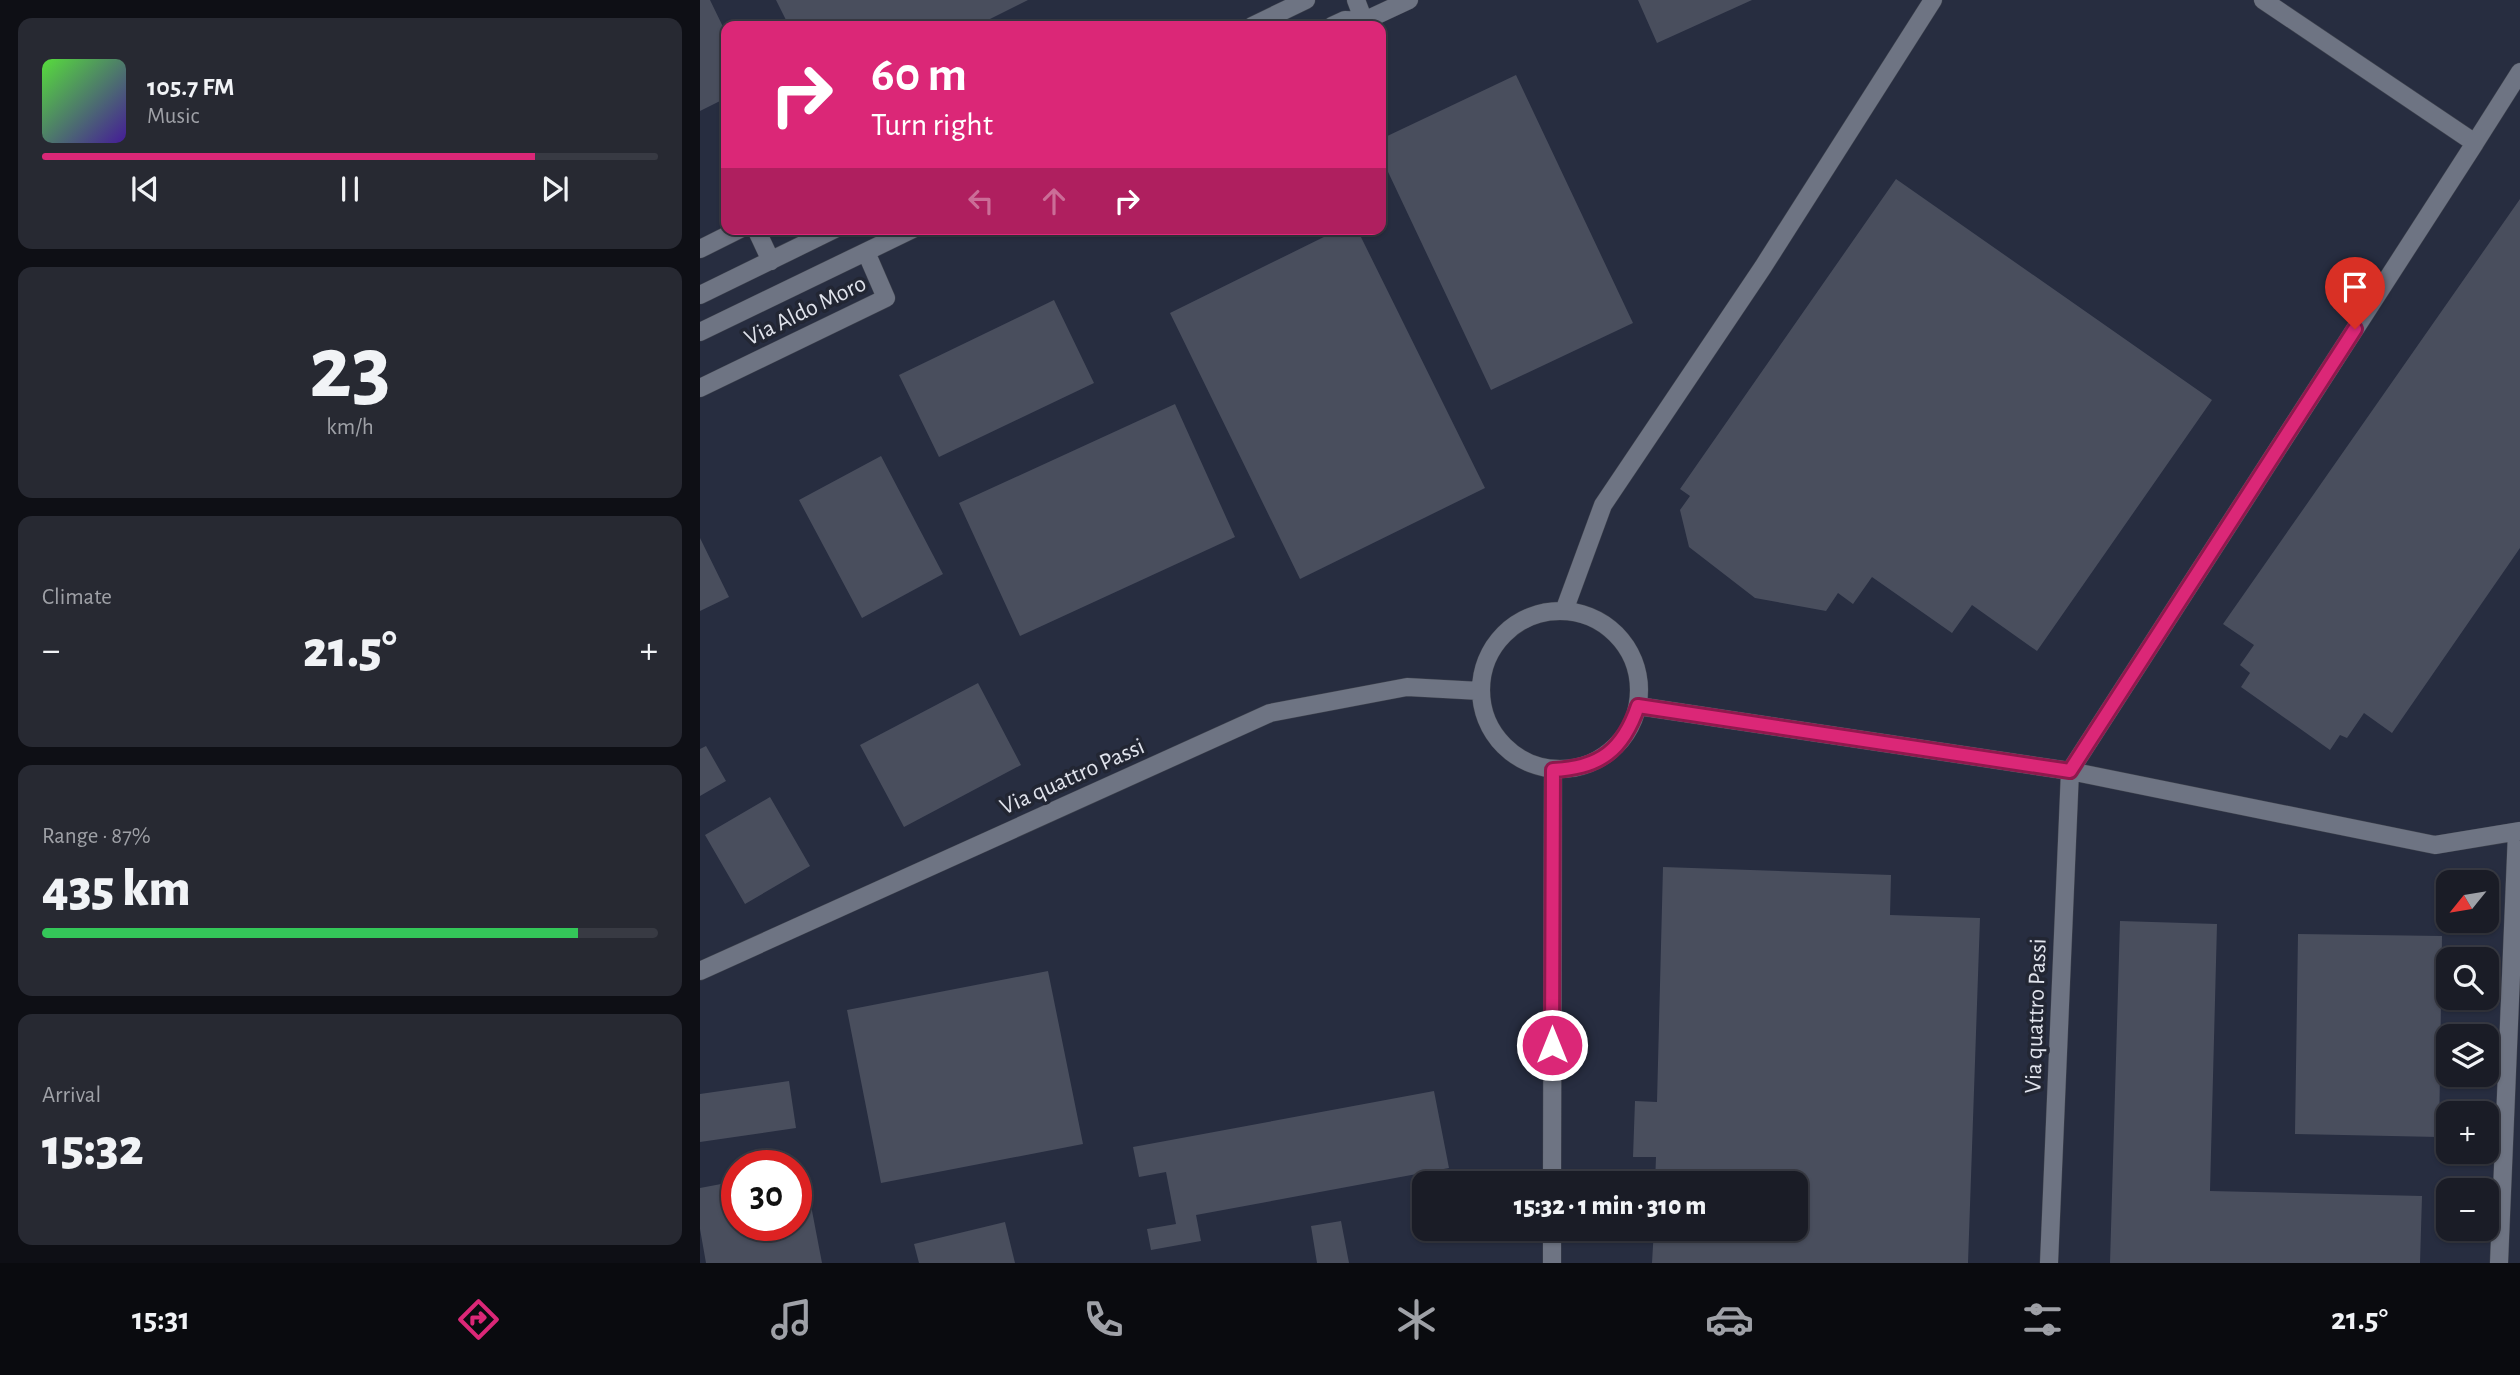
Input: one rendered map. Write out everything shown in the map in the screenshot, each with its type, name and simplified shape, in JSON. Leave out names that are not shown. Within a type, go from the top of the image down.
[{"type":"street","points":[[1262,21],[1306,0]]},
{"type":"street","points":[[1356,0],[1364,21]]},
{"type":"street","points":[[1343,21],[1364,21],[1409,0]]},
{"type":"street","points":[[1564,611],[1603,505],[1763,267],[1933,0]]},
{"type":"street","points":[[2263,0],[2474,144]]},
{"type":"street","points":[[2070,771],[2520,72]]},
{"type":"street","points":[[700,249],[728,235]]},
{"type":"street","points":[[759,235],[771,261]]},
{"type":"street","points":[[700,295],[823,235]]},
{"type":"street","name":"Via Aldo Moro","points":[[700,332],[901,235]]},
{"type":"street","name":"Via Aldo Moro","points":[[700,388],[886,298],[866,252]]},
{"type":"street","points":[[1564,611],[1591,616],[1614,631],[1631,653],[1639,679],[1638,706],[1630,728],[1617,747],[1598,761],[1576,769],[1553,770],[1530,765],[1510,753],[1494,736],[1484,714],[1480,691],[1484,665],[1496,642],[1515,624],[1538,613],[1564,611]]},
{"type":"street","name":"Via quattro Passi","points":[[700,971],[1270,713],[1408,687],[1480,691]]},
{"type":"street","points":[[1638,706],[2070,771],[2435,845],[2519,832],[2499,1263]]},
{"type":"street","points":[[1552,1171],[1553,770]]},
{"type":"street","name":"Via quattro Passi","points":[[2049,1263],[2070,771]]},
{"type":"street","points":[[1552,1241],[1552,1263]]},
{"type":"shaded area","points":[[700,0],[2520,0],[2520,1263],[700,1263]]},
{"type":"building","points":[[700,0],[710,0],[721,23],[721,100],[700,111]]},
{"type":"building","points":[[776,0],[1028,0],[986,21],[786,21]]},
{"type":"building","points":[[1638,0],[1752,0],[1657,43]]},
{"type":"building","points":[[1516,75],[1633,323],[1491,390],[1386,168],[1386,137]]},
{"type":"building","points":[[1896,179],[2212,400],[2037,651],[1972,605],[1952,633],[1872,577],[1853,604],[1838,593],[1826,611],[1755,598],[1689,547],[1680,510],[1690,496],[1680,489]]},
{"type":"building","points":[[2520,199],[2520,548],[2392,733],[2364,713],[2347,738],[2340,735],[2330,750],[2241,687],[2250,673],[2240,665],[2254,645],[2223,624]]},
{"type":"building","points":[[1328,235],[1360,235],[1485,488],[1300,579],[1170,313]]},
{"type":"building","points":[[1054,300],[1094,383],[939,457],[899,375]]},
{"type":"building","points":[[1175,404],[1235,537],[1020,636],[959,503]]},
{"type":"building","points":[[881,456],[943,574],[862,618],[799,500]]},
{"type":"building","points":[[700,538],[729,597],[700,611]]},
{"type":"building","points":[[978,683],[1021,765],[904,827],[860,745]]},
{"type":"building","points":[[706,746],[726,781],[700,796],[700,749]]},
{"type":"building","points":[[770,797],[810,866],[745,904],[705,835]]},
{"type":"building","points":[[1663,867],[1891,875],[1890,915],[1980,918],[1968,1263],[1652,1263],[1653,1241],[1808,1241],[1808,1171],[1655,1171],[1656,1157],[1633,1157],[1635,1101],[1657,1102]]},
{"type":"building","points":[[2120,921],[2217,924],[2210,1191],[2422,1196],[2420,1263],[2110,1263]]},
{"type":"building","points":[[2298,934],[2442,936],[2442,947],[2436,947],[2436,1010],[2441,1010],[2441,1024],[2436,1024],[2436,1087],[2440,1087],[2440,1101],[2436,1101],[2436,1137],[2295,1134]]},
{"type":"building","points":[[1048,971],[1083,1144],[881,1183],[847,1010]]},
{"type":"building","points":[[789,1081],[796,1128],[700,1142],[700,1094]]},
{"type":"building","points":[[1434,1091],[1449,1168],[1412,1171],[1412,1175],[1196,1215],[1201,1241],[1151,1250],[1147,1229],[1176,1224],[1166,1172],[1139,1177],[1133,1147]]},
{"type":"building","points":[[721,1184],[721,1241],[812,1241],[812,1211],[822,1263],[706,1263],[700,1229],[700,1188]]},
{"type":"building","points":[[1341,1221],[1349,1263],[1317,1263],[1311,1226]]},
{"type":"building","points":[[1005,1222],[1015,1263],[919,1263],[914,1244]]},
{"type":"route","points":[[1552,1045],[1553,770],[1576,769],[1598,761],[1617,747],[1630,728],[1638,706],[2070,771],[2355,329]]}]
